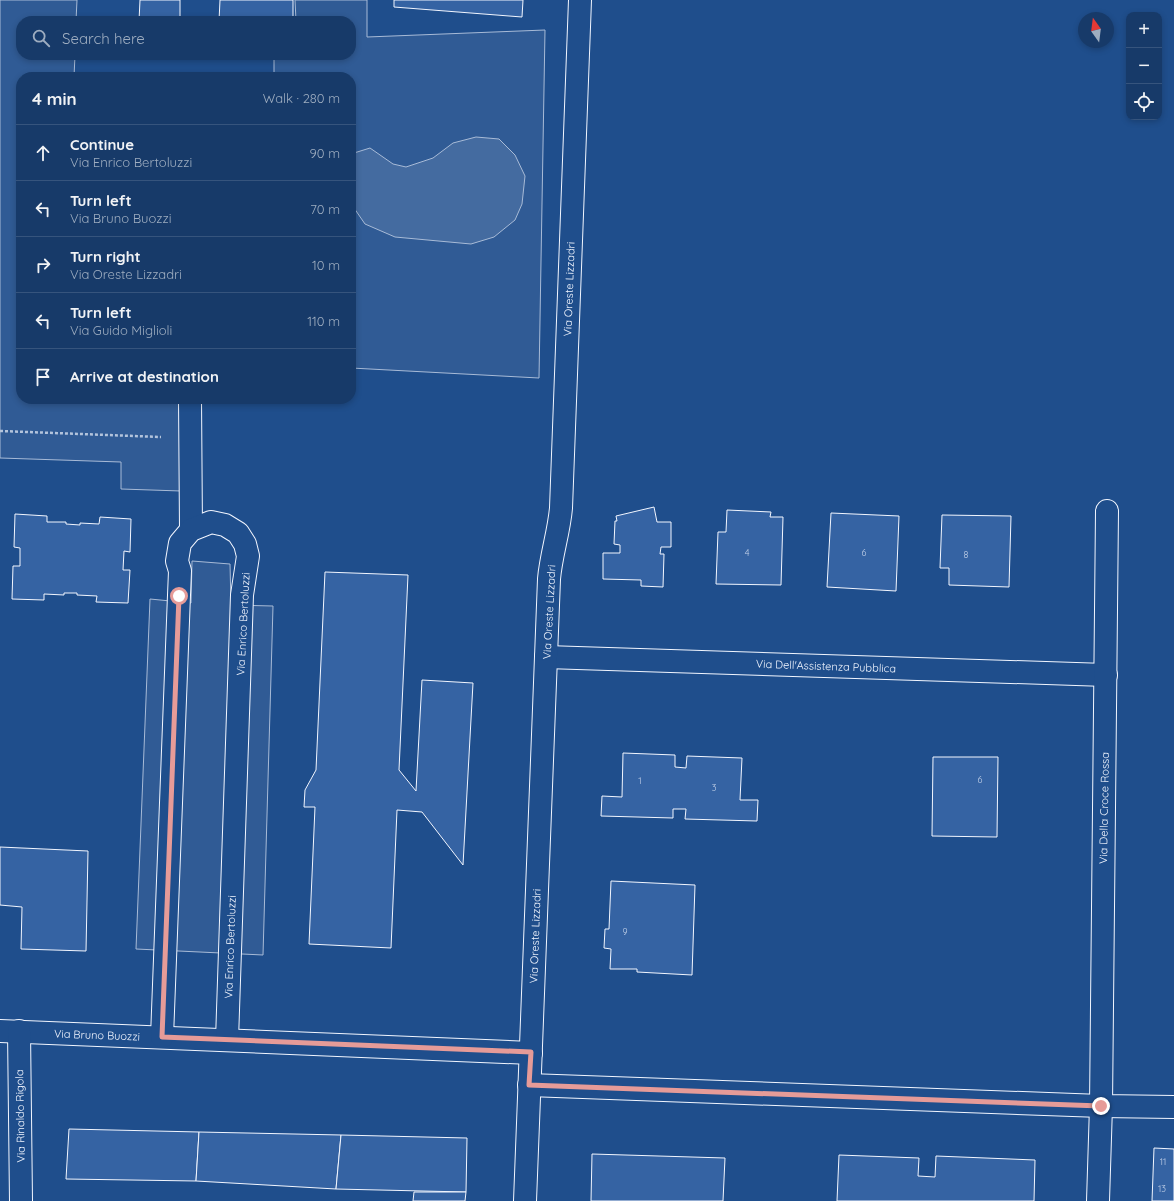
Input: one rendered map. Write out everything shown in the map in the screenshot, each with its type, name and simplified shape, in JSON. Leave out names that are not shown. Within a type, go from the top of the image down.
[{"type":"street","name":"Via Oreste Lizzadri","points":[[525,1201],[546,657],[550,570],[559,526],[560,512],[580,0]]},
{"type":"street","points":[[162,1037],[180,571],[177,561],[180,543],[191,530],[190,404]]},
{"type":"street","name":"Via Della Croce Rossa","points":[[1098,1201],[1101,1106],[1107,511]]},
{"type":"street","name":"Via Enrico Bertoluzzi","points":[[191,530],[211,522],[225,525],[238,533],[245,544],[248,556],[242,595],[227,1040]]},
{"type":"street","name":"Via Dell'Assistenza Pubblica","points":[[546,657],[1106,675]]},
{"type":"street","name":"Via Bruno Buozzi","points":[[9,1031],[531,1052]]},
{"type":"street","name":"Via Rinaldo Rigola","points":[[9,1031],[21,1201]]},
{"type":"street","points":[[529,1085],[1101,1106],[1174,1107]]},
{"type":"path","points":[[0,431],[191,438]]},
{"type":"shaded area","points":[[0,0],[77,0],[76,16],[16,16],[16,60],[75,60],[74,72],[16,72],[16,404],[181,404],[181,491],[121,489],[121,462],[0,458]]},
{"type":"shaded area","points":[[295,0],[367,0],[367,37],[545,30],[539,378],[356,368],[356,72],[274,72],[274,60],[356,60],[356,16],[296,16]]},
{"type":"shaded area","points":[[476,137],[499,139],[515,155],[525,176],[522,204],[515,220],[494,237],[471,244],[395,237],[365,224],[356,211],[356,152],[370,148],[393,164],[406,167],[433,158],[453,143]]},
{"type":"shaded area","points":[[192,561],[230,564],[231,605],[273,606],[263,955],[136,949],[150,599],[191,603]]},
{"type":"building","points":[[140,0],[180,0],[180,16],[139,16]]},
{"type":"building","points":[[220,0],[293,0],[293,16],[219,16]]},
{"type":"building","points":[[394,0],[523,0],[522,17],[394,7]]},
{"type":"building","points":[[654,507],[657,522],[671,522],[671,547],[661,547],[660,554],[664,554],[663,587],[641,586],[641,580],[603,579],[603,553],[620,553],[620,545],[614,544],[615,521],[617,521],[616,516]]},
{"type":"building","points":[[727,510],[771,512],[770,517],[783,517],[781,585],[716,584],[718,532],[726,532]]},
{"type":"building","points":[[831,513],[899,516],[896,591],[827,587]]},
{"type":"building","points":[[15,514],[47,516],[47,522],[66,522],[66,524],[80,525],[80,523],[99,524],[100,517],[131,519],[130,552],[124,551],[123,570],[130,570],[128,603],[96,602],[97,596],[77,595],[77,593],[64,593],[64,595],[44,594],[44,600],[12,599],[13,566],[20,566],[20,548],[14,547]]},
{"type":"building","points":[[942,515],[1011,516],[1009,587],[949,585],[949,568],[940,568]]},
{"type":"building","points":[[325,572],[408,575],[399,770],[416,791],[422,680],[473,683],[463,865],[422,812],[397,810],[391,948],[309,944],[315,807],[304,807],[305,790],[316,770]]},
{"type":"building","points":[[623,753],[675,755],[675,767],[686,768],[687,756],[742,758],[740,800],[758,800],[757,821],[685,819],[686,809],[673,809],[673,818],[601,816],[602,796],[622,797]]},
{"type":"building","points":[[933,757],[998,757],[997,837],[932,836]]},
{"type":"building","points":[[0,847],[88,851],[86,951],[21,949],[22,907],[0,905]]},
{"type":"building","points":[[611,881],[695,885],[692,975],[637,972],[637,969],[610,969],[611,949],[604,948],[605,929],[609,929]]},
{"type":"building","points":[[69,1129],[199,1132],[196,1181],[66,1179]]},
{"type":"building","points":[[199,1132],[341,1135],[336,1189],[196,1181]]},
{"type":"building","points":[[341,1135],[467,1138],[466,1192],[336,1189]]},
{"type":"building","points":[[1154,1148],[1174,1149],[1174,1201],[1152,1201]]},
{"type":"building","points":[[592,1154],[725,1158],[723,1201],[591,1201]]},
{"type":"building","points":[[839,1155],[919,1158],[918,1176],[935,1177],[936,1156],[1035,1160],[1034,1201],[837,1201]]},
{"type":"building","points":[[414,1192],[466,1192],[465,1201],[413,1201]]},
{"type":"route","points":[[179,596],[162,1037],[531,1052],[529,1085],[1101,1106]]}]
